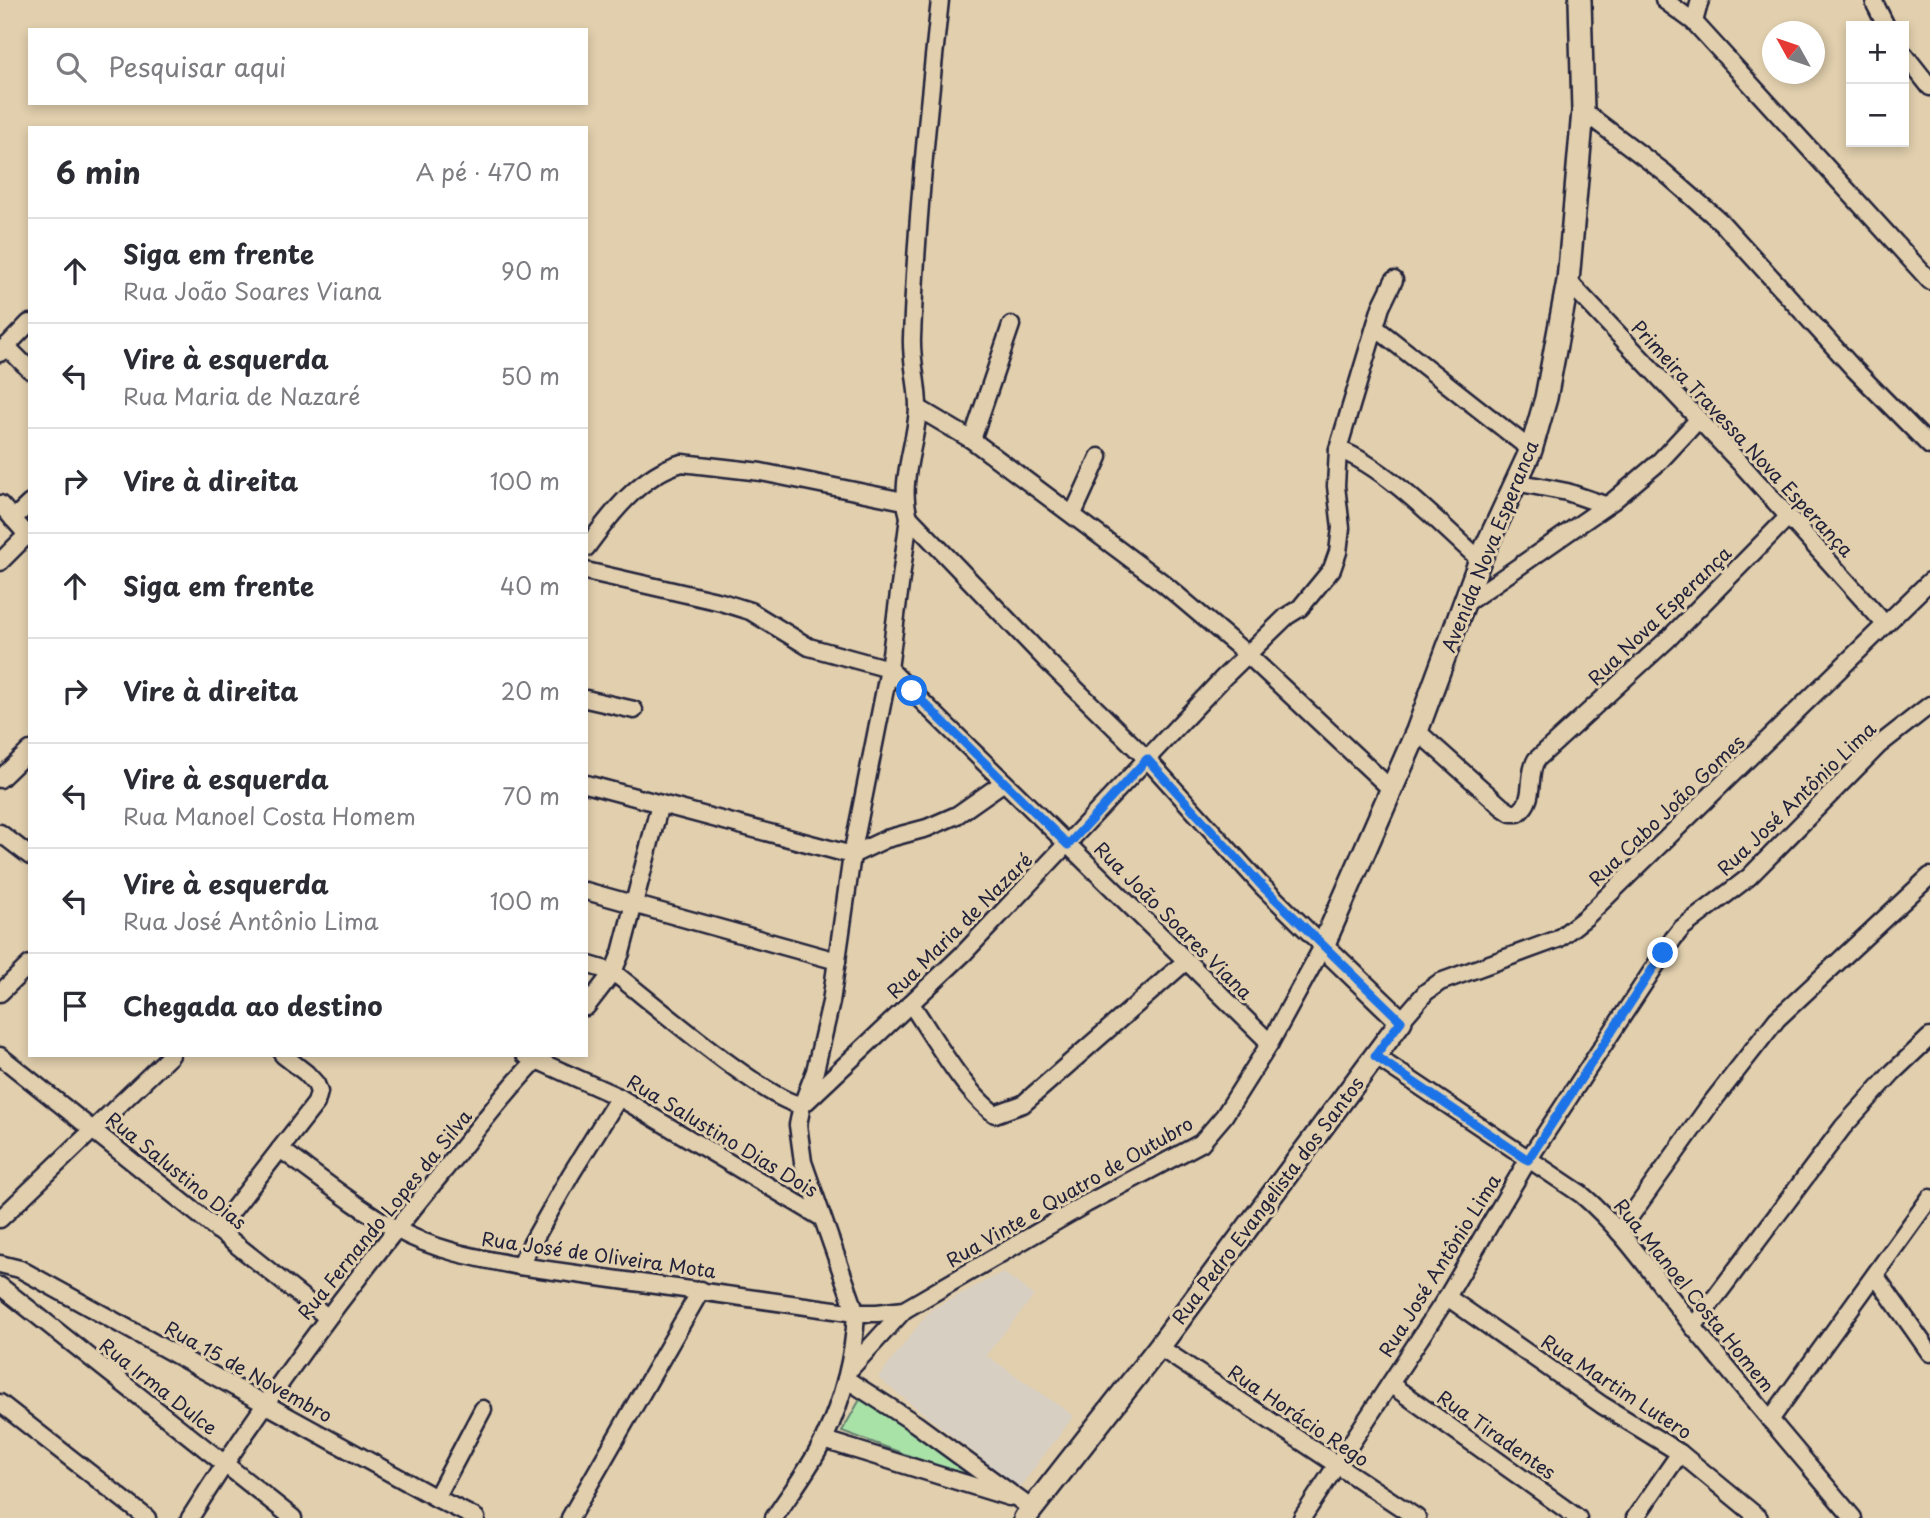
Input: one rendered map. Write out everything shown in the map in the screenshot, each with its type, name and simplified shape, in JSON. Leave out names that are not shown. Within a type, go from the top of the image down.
[{"type":"main road","name":"Avenida Nova Esperanca","points":[[1323,946],[1417,731],[1480,560],[1531,450],[1556,355],[1568,281],[1584,111],[1580,0]]},
{"type":"main road","points":[[1323,946],[1401,1021]]},
{"type":"main road","name":"Rua Pedro Evangelista dos Santos","points":[[1026,1509],[1159,1347],[1401,1021]]},
{"type":"street","points":[[856,1313],[803,1163],[798,1125],[822,1045],[852,855],[889,669],[918,408],[911,342],[926,134],[940,0]]},
{"type":"street","points":[[1664,0],[1694,22],[1930,281]]},
{"type":"street","points":[[1694,22],[1700,0]]},
{"type":"street","points":[[1875,4],[1884,21]]},
{"type":"street","points":[[1909,60],[1930,87]]},
{"type":"street","points":[[1584,111],[1665,173],[1721,222],[1854,369],[1930,446]]},
{"type":"street","name":"Rua Maria de Nazaré","points":[[802,1105],[964,953],[1223,678],[1263,638],[1300,608],[1332,569],[1338,552],[1341,528],[1336,486],[1338,449],[1381,307],[1394,280]]},
{"type":"street","name":"Primeira Travessa Nova Esperança","points":[[1568,281],[1885,624]]},
{"type":"street","points":[[28,324],[3,349],[28,368]]},
{"type":"street","points":[[972,440],[1011,325]]},
{"type":"street","points":[[1376,328],[1531,450]]},
{"type":"street","points":[[918,408],[972,440],[1163,583],[1248,655],[1392,790]]},
{"type":"street","points":[[1462,606],[1605,505],[1658,463],[1698,419]]},
{"type":"street","points":[[1338,449],[1349,453],[1400,489],[1480,560]]},
{"type":"street","points":[[1073,514],[1099,457]]},
{"type":"street","points":[[588,546],[618,508],[643,484],[670,466],[682,463],[761,472],[906,509],[1049,663],[1147,759],[1261,885],[1323,946]]},
{"type":"street","points":[[1516,482],[1567,492],[1605,505]]},
{"type":"street","points":[[0,505],[28,536],[0,562]]},
{"type":"street","points":[[13,519],[28,505]]},
{"type":"street","name":"Rua Nova Esperança","points":[[1417,731],[1502,807],[1511,813],[1518,813],[1529,801],[1533,765],[1669,638],[1788,517]]},
{"type":"street","name":"Rua João Soares Viana","points":[[588,571],[750,611],[809,646],[889,669],[1270,1043]]},
{"type":"street","name":"Rua Cabo João Gomes","points":[[1401,1021],[1426,992],[1440,982],[1558,939],[1585,918],[1930,582]]},
{"type":"street","points":[[588,699],[634,710]]},
{"type":"street","name":"Rua José Antônio Lima","points":[[1302,1518],[1447,1297],[1528,1160],[1673,939],[1700,914],[1749,877],[1879,745],[1930,705]]},
{"type":"street","points":[[0,779],[28,752]]},
{"type":"street","points":[[588,785],[852,855],[886,839],[927,828],[957,815],[1004,782]]},
{"type":"street","points":[[588,1004],[613,972],[621,953],[660,804]]},
{"type":"street","points":[[0,833],[28,854]]},
{"type":"street","points":[[1619,1231],[1716,1097],[1777,1019],[1930,876]]},
{"type":"street","points":[[588,892],[837,961]]},
{"type":"street","name":"Rua Vinte e Quatro de Outubro","points":[[848,1374],[904,1311],[1086,1204],[1201,1143],[1224,1116],[1270,1043],[1323,946]]},
{"type":"street","points":[[911,1004],[964,1081],[995,1114],[1023,1104],[1185,961]]},
{"type":"street","points":[[588,965],[613,972],[748,1077],[792,1104],[802,1105]]},
{"type":"street","points":[[0,993],[28,966]]},
{"type":"street","points":[[1693,1327],[1843,1127],[1893,1072],[1930,1037]]},
{"type":"street","name":"Rua Salustino Dias","points":[[0,1056],[327,1317]]},
{"type":"street","name":"Rua Manoel Costa Homem","points":[[1375,1056],[1598,1208],[1693,1327],[1853,1518]]},
{"type":"street","points":[[0,1219],[169,1057]]},
{"type":"street","points":[[217,1230],[316,1103],[319,1092],[316,1084],[286,1057]]},
{"type":"street","name":"Rua Salustino Dias Dois","points":[[534,1057],[619,1097],[822,1218]]},
{"type":"street","name":"Rua Fernando Lopes da Silva","points":[[190,1518],[224,1464],[327,1317],[534,1057]]},
{"type":"street","points":[[519,1266],[619,1097]]},
{"type":"street","name":"Rua José de Oliveira Mota","points":[[280,1149],[396,1229],[475,1258],[856,1313]]},
{"type":"street","points":[[1770,1420],[1930,1198]]},
{"type":"street","name":"Rua 15 de Novembro","points":[[0,1264],[20,1269],[476,1518]]},
{"type":"street","points":[[1875,1275],[1925,1332],[1930,1353]]},
{"type":"street","name":"Rua Irma Dulce","points":[[0,1286],[293,1518]]},
{"type":"street","points":[[569,1518],[701,1290]]},
{"type":"street","name":"Rua Martim Lutero","points":[[1447,1297],[1602,1405],[1680,1452],[1759,1518]]},
{"type":"street","name":"Rua Vinte e Quatro de Outubro","points":[[774,1518],[824,1440],[848,1374],[856,1313],[904,1311]]},
{"type":"street","name":"Rua Horácio Rego","points":[[1159,1347],[1417,1518]]},
{"type":"street","points":[[848,1374],[1026,1509]]},
{"type":"street","name":"Rua Tiradentes","points":[[1391,1384],[1578,1518]]},
{"type":"street","points":[[0,1403],[146,1518]]},
{"type":"street","points":[[436,1498],[483,1409]]},
{"type":"street","points":[[824,1440],[1026,1509]]},
{"type":"street","points":[[1635,1518],[1680,1452]]},
{"type":"shaded area","points":[[1003,1272],[1034,1296],[986,1355],[1074,1416],[1019,1488],[878,1378],[930,1310]]},
{"type":"green space","points":[[862,1396],[978,1481],[842,1431]]},
{"type":"route","points":[[912,691],[1068,845],[1147,759],[1261,885],[1401,1021],[1375,1056],[1528,1160],[1663,953]]}]
